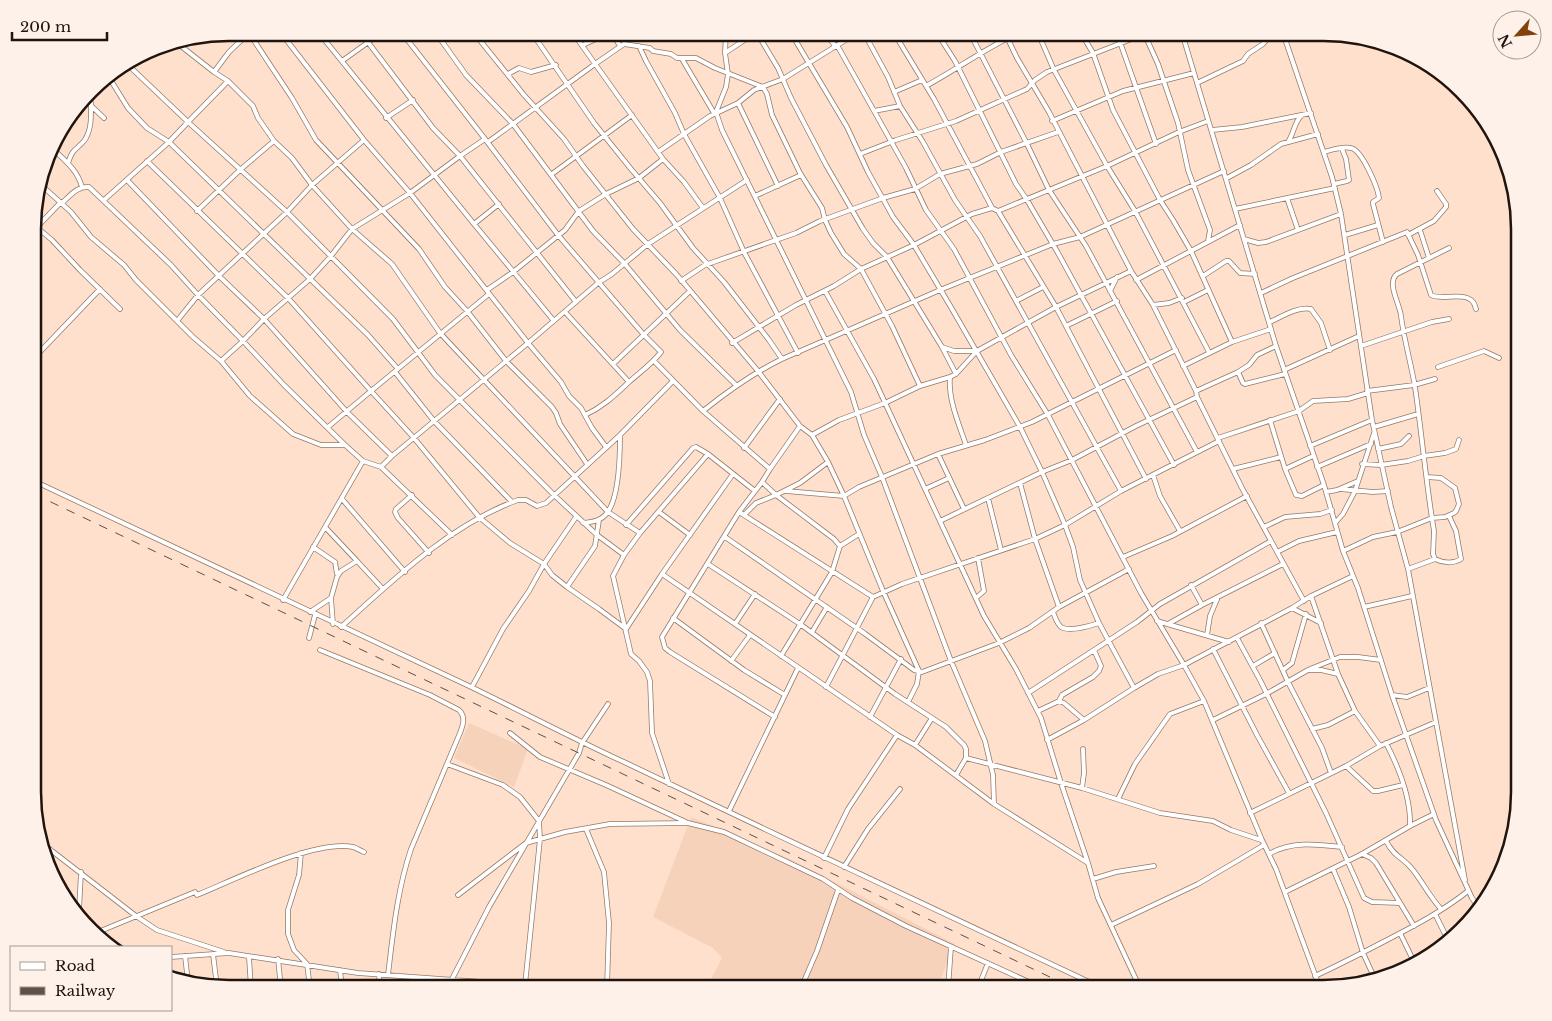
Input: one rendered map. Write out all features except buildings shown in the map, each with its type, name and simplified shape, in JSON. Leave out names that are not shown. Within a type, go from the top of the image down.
[{"type":"street","points":[[214,72],[229,52],[241,41]]},
{"type":"street","points":[[254,41],[292,98],[316,140],[419,249],[445,288],[467,311],[506,361],[552,407],[560,424],[587,464]]},
{"type":"street","points":[[288,41],[364,140],[410,193],[561,382],[569,396],[581,408],[592,428],[606,447]]},
{"type":"street","points":[[325,41],[386,118],[554,322]]},
{"type":"street","points":[[409,41],[558,235],[598,283],[661,352],[654,361],[617,395],[601,407],[585,415]]},
{"type":"street","points":[[442,41],[466,74],[513,124],[593,231],[624,263],[665,314],[736,385]]},
{"type":"street","points":[[481,41],[524,95],[564,139],[633,229],[690,291],[732,343],[758,371],[800,426],[812,435],[828,462],[844,496],[858,534],[919,671],[917,684],[908,702]]},
{"type":"street","points":[[539,41],[556,65],[567,85],[605,136],[677,225],[693,248],[769,340],[782,359]]},
{"type":"street","points":[[580,41],[663,159],[684,182],[703,208]]},
{"type":"street","points":[[583,45],[592,41]]},
{"type":"street","points":[[617,41],[620,46]]},
{"type":"street","points":[[715,113],[726,87],[728,74],[725,54],[726,41]]},
{"type":"street","points":[[725,54],[743,41]]},
{"type":"street","points":[[761,41],[826,165],[873,244],[887,257],[942,347],[956,374]]},
{"type":"street","points":[[796,41],[847,127],[894,218],[914,246],[1020,427],[1065,525],[1073,547],[1077,573],[1099,623],[1134,688]]},
{"type":"street","points":[[833,41],[906,168],[926,210],[954,249],[1026,382],[1048,415],[1157,621],[1204,701],[1285,892],[1317,980]]},
{"type":"street","points":[[658,152],[715,113],[738,102],[754,90],[782,79],[843,41]]},
{"type":"street","points":[[868,41],[900,106],[918,133],[955,200],[969,218],[1121,491]]},
{"type":"street","points":[[899,41],[926,86],[992,208],[998,211],[1056,306],[1146,479]]},
{"type":"street","points":[[942,41],[980,110],[1016,184],[1053,244],[1174,465]]},
{"type":"street","points":[[975,41],[984,62],[1028,144],[1049,190],[1080,237],[1110,290],[1197,452]]},
{"type":"street","points":[[926,86],[1001,41]]},
{"type":"street","points":[[1009,41],[1108,224],[1131,271],[1153,305],[1233,470],[1304,601]]},
{"type":"street","points":[[1042,41],[1054,70],[1107,166],[1135,211],[1210,352]]},
{"type":"street","points":[[1086,41],[1093,53],[1113,110],[1160,200],[1191,251],[1232,342]]},
{"type":"street","points":[[1148,41],[1163,80],[1193,186],[1210,230],[1208,241]]},
{"type":"street","points":[[1185,41],[1276,346],[1324,485],[1343,551],[1364,607],[1392,695],[1434,814],[1466,884]]},
{"type":"street","points":[[1197,83],[1243,61],[1248,54],[1266,41]]},
{"type":"street","points":[[1285,41],[1324,152],[1341,214],[1372,420],[1397,532],[1408,569],[1466,884],[1475,902]]},
{"type":"street","points":[[342,61],[369,42],[433,128],[460,156],[576,302]]},
{"type":"street","points":[[860,154],[947,124],[980,110],[1027,89],[1034,80],[1047,72],[1120,42],[1156,144]]},
{"type":"street","points":[[221,361],[310,278],[331,256],[352,229],[410,193],[460,156],[513,124],[624,44],[650,48],[658,53],[671,54],[682,59],[696,58],[728,74],[763,87],[771,113],[801,175],[822,208],[824,220],[844,254],[861,268],[886,313],[920,386]]},
{"type":"street","points":[[639,46],[650,70],[675,113],[684,134],[720,198],[744,252],[798,353]]},
{"type":"street","points":[[183,47],[228,81],[253,106],[260,121],[274,141],[292,158],[312,185],[352,229],[392,264],[440,333],[608,512],[640,533]]},
{"type":"street","points":[[682,59],[715,113],[850,392],[856,414],[982,734],[994,775],[994,804]]},
{"type":"street","points":[[508,74],[519,68],[531,72],[556,65]]},
{"type":"street","points":[[132,68],[288,212],[393,319],[419,351],[435,375],[459,400],[582,523],[624,555]]},
{"type":"street","points":[[1052,121],[1077,109],[1135,88],[1194,73]]},
{"type":"street","points":[[894,92],[922,80]]},
{"type":"street","points":[[104,200],[169,142],[228,81]]},
{"type":"street","points":[[111,83],[128,108],[147,128],[169,142],[368,335],[434,421],[512,502]]},
{"type":"street","points":[[386,118],[413,100]]},
{"type":"street","points":[[738,102],[778,186]]},
{"type":"street","points":[[91,105],[104,118]]},
{"type":"street","points":[[68,163],[72,151],[85,139],[90,129],[91,105]]},
{"type":"street","points":[[874,111],[900,106]]},
{"type":"street","points":[[1212,130],[1242,127],[1311,113]]},
{"type":"street","points":[[552,174],[632,115]]},
{"type":"street","points":[[1288,142],[1294,132],[1295,123],[1302,115]]},
{"type":"street","points":[[998,211],[1107,166],[1179,132],[1208,121]]},
{"type":"street","points":[[681,281],[708,264],[796,233],[824,220],[883,198],[915,189],[940,174],[969,167],[1001,152],[1058,132]]},
{"type":"street","points":[[1226,178],[1251,165],[1275,148],[1288,142],[1318,134]]},
{"type":"street","points":[[177,320],[198,296],[288,212],[312,185],[364,140]]},
{"type":"street","points":[[197,211],[274,141]]},
{"type":"street","points":[[1235,209],[1287,198],[1348,181],[1346,159],[1342,149]]},
{"type":"street","points":[[1324,152],[1354,149],[1373,179],[1379,197],[1372,203],[1383,242]]},
{"type":"street","points":[[58,153],[80,179],[82,187]]},
{"type":"street","points":[[328,427],[558,235],[568,226],[579,211],[606,194],[638,178],[663,159]]},
{"type":"street","points":[[147,161],[288,298],[414,438],[479,517],[510,543],[544,564],[552,575],[567,587],[626,629]]},
{"type":"street","points":[[702,411],[736,385],[782,359],[913,301],[1053,244],[1080,237],[1224,171]]},
{"type":"street","points":[[755,196],[801,175]]},
{"type":"street","points":[[127,180],[219,276],[264,319],[346,412],[392,456]]},
{"type":"street","points":[[381,467],[598,283],[612,274],[648,244],[747,180]]},
{"type":"street","points":[[42,220],[76,190],[82,187],[89,188],[104,200],[171,265],[198,296],[284,385],[344,444],[363,461],[381,467],[452,535]]},
{"type":"street","points":[[46,189],[71,212],[91,237],[124,265],[136,280],[193,337],[221,361],[250,396],[293,434],[321,445],[344,444]]},
{"type":"street","points":[[1408,235],[1434,221],[1447,206],[1438,191]]},
{"type":"street","points":[[1287,198],[1298,230]]},
{"type":"street","points":[[474,224],[499,204]]},
{"type":"street","points":[[732,343],[778,315],[825,291],[861,268],[914,246],[959,221],[969,218],[972,214],[992,208]]},
{"type":"street","points":[[1244,239],[1261,243],[1341,214]]},
{"type":"street","points":[[1136,280],[1240,225]]},
{"type":"street","points":[[1345,235],[1378,225]]},
{"type":"street","points":[[1210,230],[1218,236]]},
{"type":"street","points":[[1420,230],[1429,258]]},
{"type":"street","points":[[41,231],[120,309]]},
{"type":"street","points":[[1261,293],[1406,232],[1421,262],[1428,291],[1432,296],[1464,297],[1472,301],[1476,309]]},
{"type":"street","points":[[1436,559],[1433,554],[1434,531],[1414,385],[1393,278],[1397,274],[1449,248]]},
{"type":"street","points":[[1203,276],[1226,261],[1229,261],[1240,274],[1255,274]]},
{"type":"street","points":[[812,435],[839,420],[886,403],[920,386],[956,374],[977,351],[1000,336],[1056,306],[1131,271]]},
{"type":"street","points":[[1110,290],[1118,277]]},
{"type":"street","points":[[1016,300],[1043,287]]},
{"type":"street","points":[[41,351],[100,289]]},
{"type":"street","points":[[1153,305],[1183,300],[1208,290]]},
{"type":"street","points":[[613,364],[690,291]]},
{"type":"street","points":[[825,291],[848,330],[886,403],[976,598],[1038,711],[1098,898],[1136,980]]},
{"type":"street","points":[[1066,326],[1116,301]]},
{"type":"street","points":[[1270,322],[1305,308],[1311,309],[1321,324],[1330,350]]},
{"type":"street","points":[[565,312],[629,382]]},
{"type":"street","points":[[1361,346],[1432,322],[1449,319]]},
{"type":"street","points":[[1183,366],[1232,342],[1271,329]]},
{"type":"street","points":[[1238,372],[1243,383],[1246,384],[1285,372],[1359,336]]},
{"type":"street","points":[[1196,391],[1238,372],[1249,365],[1257,355],[1276,346]]},
{"type":"street","points":[[942,347],[954,351],[977,351]]},
{"type":"street","points":[[786,491],[844,496],[882,477],[938,454],[1020,427],[1048,415],[1149,362],[1176,350]]},
{"type":"street","points":[[1438,367],[1478,352],[1484,352],[1499,358]]},
{"type":"street","points":[[654,361],[702,411],[770,469]]},
{"type":"street","points":[[950,377],[950,387],[955,409],[966,445]]},
{"type":"street","points":[[826,686],[844,655],[872,598],[883,592],[1035,539],[1065,525],[1121,491],[1174,465],[1218,440],[1270,420],[1299,412],[1313,401],[1348,399],[1367,392],[1414,385],[1436,378]]},
{"type":"street","points":[[341,627],[383,589],[452,535],[479,517],[512,502],[522,500],[534,505],[541,505],[620,435],[673,381]]},
{"type":"street","points":[[940,521],[1042,472],[1072,460],[1149,419],[1197,397]]},
{"type":"street","points":[[744,448],[780,399]]},
{"type":"street","points":[[1374,429],[1418,414]]},
{"type":"street","points":[[1270,420],[1284,469],[1298,497],[1324,485]]},
{"type":"street","points":[[1310,446],[1372,420]]},
{"type":"street","points":[[775,717],[665,648],[662,637],[739,512],[756,491],[800,426]]},
{"type":"street","points":[[1334,522],[1343,514],[1355,491],[1374,429]]},
{"type":"street","points":[[582,523],[599,520],[608,512],[616,490],[620,465],[620,435]]},
{"type":"street","points":[[1378,449],[1401,444],[1410,436]]},
{"type":"street","points":[[1362,464],[1381,465],[1449,452],[1456,449],[1459,440]]},
{"type":"street","points":[[1317,466],[1370,444]]},
{"type":"street","points":[[626,525],[694,447],[708,454],[756,491]]},
{"type":"street","points":[[668,784],[652,733],[650,681],[647,672],[631,654],[613,578],[624,555],[640,533],[708,454]]},
{"type":"street","points":[[938,454],[964,509]]},
{"type":"street","points":[[1284,469],[1313,456]]},
{"type":"street","points":[[1233,470],[1281,457]]},
{"type":"street","points":[[283,600],[363,461]]},
{"type":"street","points":[[744,515],[761,500],[786,491],[828,462]]},
{"type":"street","points":[[626,629],[662,574],[733,474]]},
{"type":"street","points":[[1153,475],[1160,496],[1180,531]]},
{"type":"street","points":[[1343,551],[1373,537],[1397,532],[1432,518],[1449,516],[1456,511],[1458,504],[1455,488],[1441,478],[1427,477]]},
{"type":"street","points":[[925,489],[949,478]]},
{"type":"street","points":[[1326,492],[1340,489],[1358,481]]},
{"type":"street","points":[[762,482],[776,496],[834,539],[840,546]]},
{"type":"street","points":[[1020,483],[1035,539],[1060,607]]},
{"type":"street","points":[[41,484],[333,624],[472,687],[582,743],[1085,980]]},
{"type":"street","points":[[1340,489],[1388,491]]},
{"type":"street","points":[[412,495],[395,512],[398,518],[429,553]]},
{"type":"street","points":[[1123,557],[1180,531],[1247,496]]},
{"type":"street","points":[[988,498],[1001,550]]},
{"type":"street","points":[[342,499],[405,572]]},
{"type":"street","points":[[1264,527],[1285,517],[1320,514],[1332,510]]},
{"type":"street","points":[[659,512],[690,535]]},
{"type":"street","points":[[739,512],[872,598]]},
{"type":"street","points":[[1408,569],[1436,559],[1453,562],[1461,559],[1456,530],[1449,516]]},
{"type":"street","points":[[472,687],[503,630],[576,517]]},
{"type":"street","points":[[567,587],[594,548],[599,520]]},
{"type":"street","points":[[325,528],[383,589]]},
{"type":"street","points":[[1277,552],[1299,541],[1337,532]]},
{"type":"street","points":[[781,656],[832,572],[840,546],[858,534]]},
{"type":"street","points":[[725,536],[919,671]]},
{"type":"street","points":[[1028,693],[1152,610],[1192,585],[1271,541]]},
{"type":"street","points":[[313,547],[334,562],[337,567],[337,577],[331,598],[333,624]]},
{"type":"street","points":[[976,598],[984,591],[978,558]]},
{"type":"street","points":[[337,577],[341,571],[358,561]]},
{"type":"street","points":[[708,564],[812,632],[886,687],[946,727],[964,745],[966,758],[956,775]]},
{"type":"street","points":[[1168,624],[1202,604],[1283,564]]},
{"type":"street","points":[[919,671],[999,643],[1029,628],[1060,607],[1129,569]]},
{"type":"street","points":[[662,574],[870,717],[915,745],[994,804],[1088,862]]},
{"type":"street","points":[[1047,740],[1084,720],[1158,674],[1184,665],[1237,638],[1311,596],[1353,576]]},
{"type":"street","points":[[1192,585],[1202,604]]},
{"type":"street","points":[[735,624],[756,594]]},
{"type":"street","points":[[1311,596],[1338,674],[1355,711],[1380,746]]},
{"type":"street","points":[[1364,607],[1412,596]]},
{"type":"street","points":[[1207,636],[1210,616],[1218,597]]},
{"type":"street","points":[[310,612],[331,598]]},
{"type":"street","points":[[812,632],[827,607]]},
{"type":"street","points":[[1292,608],[1321,623]]},
{"type":"street","points":[[1054,612],[1058,622],[1064,628],[1080,628],[1099,623]]},
{"type":"street","points":[[1283,670],[1292,663],[1306,614]]},
{"type":"street","points":[[309,638],[315,615]]},
{"type":"street","points":[[673,618],[731,661],[785,695]]},
{"type":"street","points":[[1157,621],[1229,642]]},
{"type":"street","points":[[1261,624],[1312,729],[1331,773]]},
{"type":"street","points":[[731,661],[750,635]]},
{"type":"street","points":[[1237,638],[1253,666],[1311,783],[1366,900],[1400,903]]},
{"type":"street","points":[[1213,649],[1257,735],[1290,793]]},
{"type":"street","points":[[320,650],[430,695],[459,710],[462,714],[463,724],[404,868],[394,917],[388,975]]},
{"type":"street","points":[[1038,711],[1059,701],[1062,695],[1093,678],[1101,666],[1094,650]]},
{"type":"street","points":[[1253,666],[1275,653]]},
{"type":"street","points":[[1213,720],[1266,694],[1308,670],[1333,659],[1358,656],[1381,660]]},
{"type":"street","points":[[870,717],[901,659]]},
{"type":"street","points":[[729,811],[798,668]]},
{"type":"street","points":[[1308,670],[1321,670],[1338,674]]},
{"type":"street","points":[[1392,695],[1405,697],[1429,688]]},
{"type":"street","points":[[1059,701],[1084,720]]},
{"type":"street","points":[[1118,799],[1135,764],[1170,714],[1204,701]]},
{"type":"street","points":[[452,980],[490,907],[582,743],[608,704]]},
{"type":"street","points":[[1312,729],[1328,724],[1355,711]]},
{"type":"street","points":[[915,745],[932,718]]},
{"type":"street","points":[[1250,813],[1346,766],[1386,743],[1436,722]]},
{"type":"street","points":[[510,733],[540,757],[688,823],[724,832],[823,879],[838,890],[906,926],[1025,980]]},
{"type":"street","points":[[824,858],[848,809],[897,735]]},
{"type":"street","points":[[1386,743],[1394,757],[1410,808],[1410,826]]},
{"type":"street","points":[[1082,788],[1084,773],[1083,749]]},
{"type":"street","points":[[966,758],[1082,788],[1160,813],[1213,821],[1231,830],[1262,840]]},
{"type":"street","points":[[447,764],[503,785],[520,797],[539,821],[540,839],[526,980]]},
{"type":"street","points":[[1346,766],[1373,791],[1403,785]]},
{"type":"street","points":[[844,867],[868,829],[900,789]]},
{"type":"street","points":[[1285,892],[1362,854],[1434,814]]},
{"type":"street","points":[[458,895],[526,843],[610,824],[688,823]]},
{"type":"street","points":[[586,829],[604,872],[609,922],[607,980]]},
{"type":"street","points":[[1386,841],[1395,856],[1413,870],[1430,898],[1441,910]]},
{"type":"street","points":[[1268,854],[1287,845],[1311,844],[1342,847]]},
{"type":"street","points":[[1111,925],[1198,884],[1264,845]]},
{"type":"street","points":[[102,930],[195,892],[197,896],[301,852],[353,847],[364,852]]},
{"type":"street","points":[[52,853],[52,850],[136,916],[167,935],[249,957],[278,959],[340,970],[439,980]]},
{"type":"street","points":[[301,852],[299,875],[288,910],[288,934],[294,950],[307,964],[309,980]]},
{"type":"street","points":[[1362,854],[1369,857],[1376,864],[1414,926]]},
{"type":"street","points":[[1093,879],[1116,872],[1154,866]]},
{"type":"street","points":[[1333,869],[1349,907],[1363,954],[1372,973]]},
{"type":"street","points":[[79,904],[81,872]]},
{"type":"street","points":[[804,980],[817,951],[838,890]]},
{"type":"street","points":[[1315,976],[1363,954],[1414,926],[1462,897],[1468,891]]},
{"type":"street","points":[[1462,897],[1472,898]]},
{"type":"street","points":[[1435,914],[1445,934]]},
{"type":"street","points":[[1400,933],[1412,957]]},
{"type":"street","points":[[948,980],[950,947]]},
{"type":"street","points":[[172,957],[229,953]]},
{"type":"street","points":[[213,954],[216,979]]},
{"type":"street","points":[[185,956],[187,975]]},
{"type":"street","points":[[249,957],[250,980]]},
{"type":"street","points":[[278,959],[280,980]]},
{"type":"street","points":[[981,980],[988,963]]},
{"type":"street","points":[[340,970],[341,980]]},
{"type":"street","points":[[379,974],[379,980]]},
{"type":"shaded area","points":[[469,723],[528,749],[514,787],[454,758]]},
{"type":"shaded area","points":[[691,817],[788,858],[955,944],[940,980],[710,980],[722,958],[713,948],[653,917]]},
{"type":"railway","points":[[41,497],[1056,980]]}]
